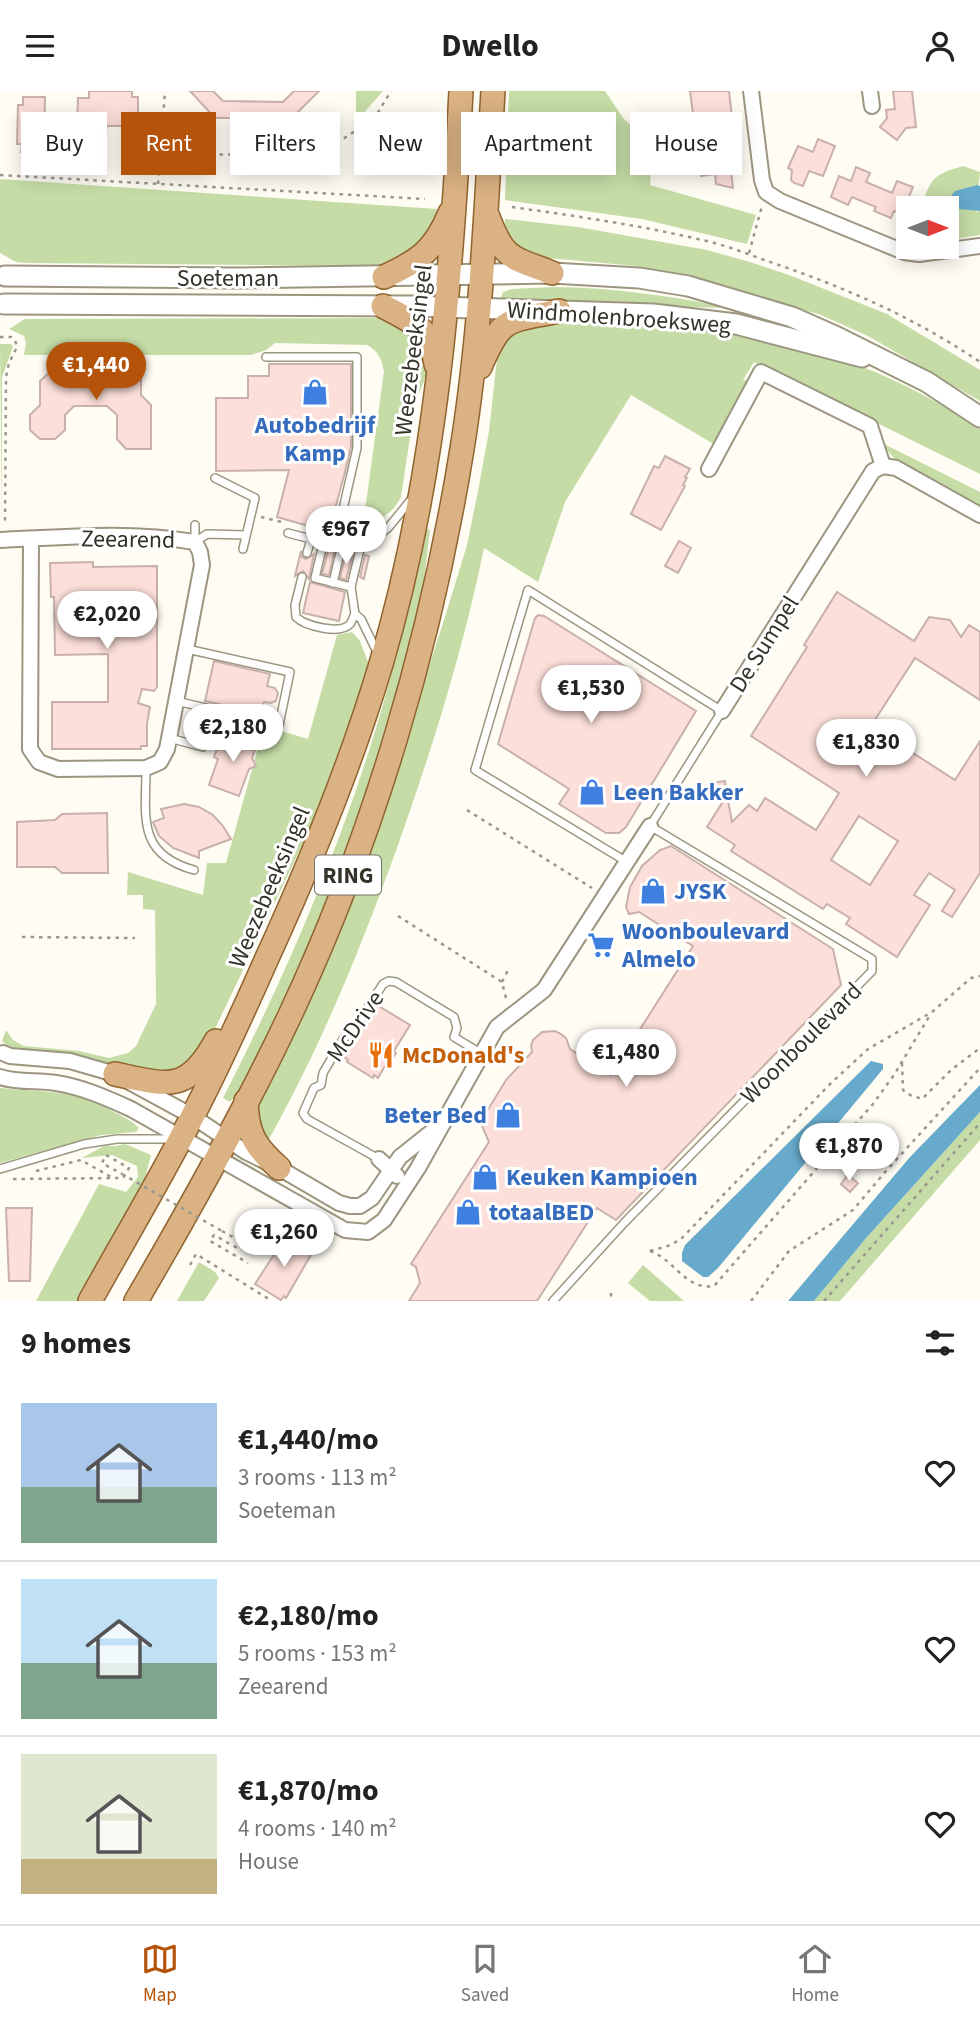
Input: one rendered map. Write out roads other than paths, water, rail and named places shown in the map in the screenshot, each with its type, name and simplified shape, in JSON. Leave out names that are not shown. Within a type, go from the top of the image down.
[{"type":"main road","name":"Weezebeeksingel","points":[[90,1301],[181,1139],[245,1007],[327,820],[352,755],[382,662],[423,483],[438,379],[450,276],[461,91]]},
{"type":"main road","name":"RING","points":[[136,1301],[222,1149],[292,1012],[340,898],[392,748],[414,675],[433,597],[460,462],[470,390],[482,275],[493,91]]},
{"type":"main road","points":[[384,277],[408,266],[428,251],[444,228],[455,200]]},
{"type":"main road","points":[[486,211],[503,250],[510,256],[552,273]]},
{"type":"main road","points":[[383,306],[423,330],[430,341],[438,379]]},
{"type":"main road","points":[[470,390],[500,327],[511,321],[559,311]]},
{"type":"main road","points":[[115,1074],[159,1083],[177,1082],[193,1074],[205,1061],[221,1032],[245,1007]]},
{"type":"main road","points":[[246,1101],[246,1121],[259,1150],[279,1168]]},
{"type":"street","points":[[751,91],[762,180],[766,192],[780,201],[904,252],[919,254],[980,246]]},
{"type":"street","points":[[2,307],[8,291],[3,272]]},
{"type":"street","name":"Soeteman","points":[[3,272],[450,276]]},
{"type":"street","name":"Windmolenbroeksweg","points":[[450,276],[552,273],[639,278],[688,286],[792,317],[837,337],[927,383],[980,417]]},
{"type":"street","name":"Soeteman","points":[[2,307],[447,307]]},
{"type":"street","name":"Windmolenbroeksweg","points":[[447,307],[653,314],[736,324],[846,355],[880,361]]},
{"type":"street","points":[[709,469],[761,372],[870,426],[883,465],[895,468],[980,515]]},
{"type":"street","name":"De Sumpel","points":[[722,711],[873,471],[883,465]]},
{"type":"street","name":"Zeearend","points":[[2,540],[167,537],[195,542],[202,565],[170,738],[160,762],[146,768]]},
{"type":"street","points":[[31,540],[30,749],[39,762],[58,769],[146,768]]},
{"type":"street","points":[[2,1057],[70,1061],[115,1074],[192,1116],[222,1149],[345,1230],[368,1231],[384,1220],[497,1027],[544,990],[650,826]]},
{"type":"street","points":[[0,1077],[9,1080],[54,1082],[104,1097],[131,1109],[181,1139],[246,1152],[339,1203],[350,1206],[360,1206],[372,1198],[400,1157],[443,1123]]},
{"type":"street","points":[[379,1159],[398,1177],[401,1193]]},
{"type":"lane","points":[[266,357],[357,357],[358,448],[338,531]]},
{"type":"lane","points":[[215,478],[255,498],[243,549]]},
{"type":"lane","points":[[302,577],[295,605],[296,617],[302,622],[326,628],[344,628],[351,623],[355,614],[351,587],[360,549],[402,513],[423,483]]},
{"type":"lane","points":[[195,526],[195,542]]},
{"type":"lane","points":[[288,533],[311,539],[338,531],[348,534],[360,549]]},
{"type":"lane","points":[[195,542],[207,534],[246,535]]},
{"type":"lane","points":[[307,553],[311,539]]},
{"type":"lane","points":[[351,587],[315,578],[324,540],[360,549]]},
{"type":"lane","points":[[333,583],[342,544]]},
{"type":"lane","points":[[627,862],[475,770],[528,590],[722,711]]},
{"type":"lane","points":[[355,614],[361,619],[382,662]]},
{"type":"lane","points":[[176,701],[279,725],[290,672],[187,649]]},
{"type":"lane","name":"De Sumpel","points":[[650,826],[722,711]]},
{"type":"lane","points":[[170,738],[203,747]]},
{"type":"lane","points":[[146,768],[147,834],[156,849],[166,858],[194,870]]},
{"type":"lane","name":"Woonboulevard","points":[[552,1301],[624,1223],[872,971],[872,959],[650,826]]},
{"type":"lane","name":"McDrive","points":[[379,1159],[307,1118],[303,1108],[314,1088],[321,1085],[323,1073],[343,1039],[352,1032],[383,984],[388,981],[396,982],[454,1017],[457,1028],[454,1037],[482,1054]]},
{"type":"lane","points":[[0,1168],[84,1144],[117,1139],[181,1139]]},
{"type":"water","points":[[980,186],[980,211],[959,209],[959,196],[951,196],[955,191]]},
{"type":"water","points":[[871,1061],[883,1064],[883,1069],[718,1268],[708,1277],[703,1277],[682,1261],[685,1245]]},
{"type":"water","points":[[980,1085],[980,1112],[867,1237],[814,1301],[788,1301],[910,1157]]},
{"type":"place","name":"Autobedrijf Kamp","points":[[315,392]]},
{"type":"place","name":"Leen Bakker","points":[[592,792]]},
{"type":"place","name":"JYSK","points":[[653,891]]},
{"type":"place","name":"Woonboulevard Almelo","points":[[601,945]]},
{"type":"place","name":"McDonald's","points":[[381,1055]]},
{"type":"place","name":"Beter Bed","points":[[508,1115]]},
{"type":"place","name":"Keuken Kampioen","points":[[485,1177]]},
{"type":"place","name":"totaalBED","points":[[468,1212]]}]
